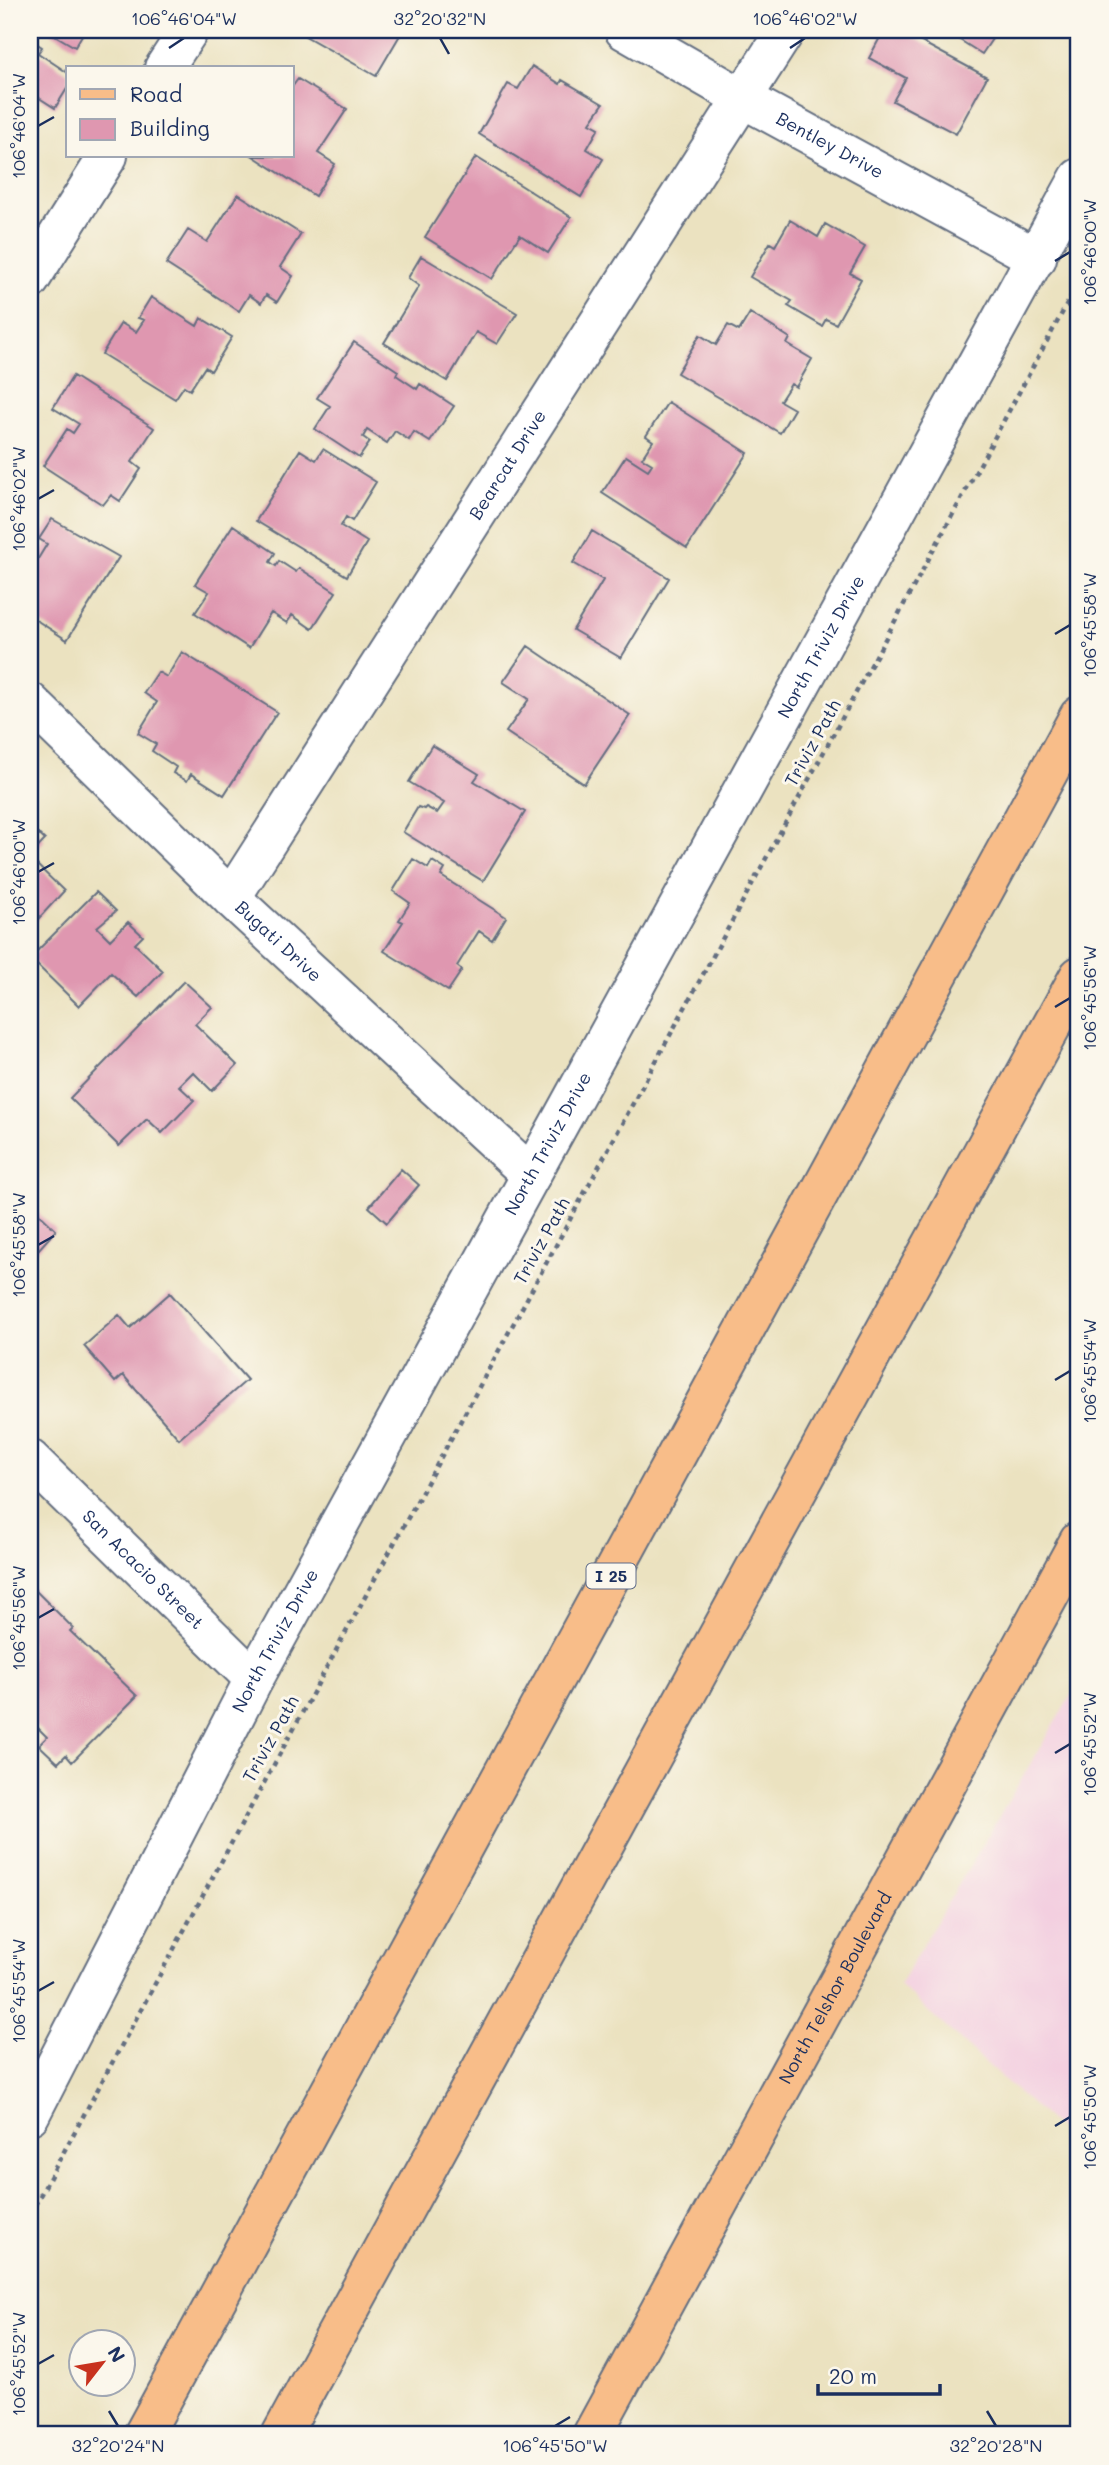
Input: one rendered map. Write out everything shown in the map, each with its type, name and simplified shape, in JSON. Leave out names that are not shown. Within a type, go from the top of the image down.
[{"type":"main road","name":"I 25","points":[[143,2435],[1079,716]]},
{"type":"main road","points":[[281,2435],[1079,976]]},
{"type":"main road","name":"North Telshor Boulevard","points":[[592,2435],[1079,1541]]},
{"type":"street","points":[[165,66],[188,30]]},
{"type":"street","name":"Bentley Drive","points":[[624,30],[744,99],[1037,258]]},
{"type":"street","name":"Bearcat Drive","points":[[231,898],[786,30]]},
{"type":"street","points":[[30,280],[107,158]]},
{"type":"street","name":"North Triviz Drive","points":[[30,2115],[254,1679],[1079,178]]},
{"type":"street","name":"Bugati Drive","points":[[30,702],[231,898],[531,1175]]},
{"type":"street","name":"San Acacio Street","points":[[30,1459],[254,1679]]},
{"type":"path","name":"Triviz Path","points":[[30,2214],[1079,282]]},
{"type":"shaded area","points":[[1079,1682],[1079,2147],[899,1985]]},
{"type":"building","points":[[46,30],[85,30],[75,47]]},
{"type":"building","points":[[301,30],[403,30],[376,76],[300,33]]},
{"type":"building","points":[[884,30],[899,30],[987,77],[956,134],[893,101],[906,78],[869,58]]},
{"type":"building","points":[[944,30],[998,30],[982,54]]},
{"type":"building","points":[[30,39],[42,47],[38,53],[66,72],[66,90],[55,108],[30,92]]},
{"type":"building","points":[[532,66],[560,84],[562,80],[603,104],[590,123],[599,128],[587,149],[603,159],[581,197],[479,134],[508,84],[518,89]]},
{"type":"building","points":[[298,79],[347,109],[318,153],[335,164],[315,196],[256,158],[294,158],[294,84]]},
{"type":"building","points":[[476,157],[571,217],[548,253],[520,235],[492,279],[425,237]]},
{"type":"building","points":[[238,194],[301,234],[280,267],[293,276],[277,302],[266,295],[261,303],[249,295],[239,311],[166,264],[188,230],[207,242]]},
{"type":"building","points":[[790,220],[818,237],[825,224],[865,247],[850,273],[861,279],[836,324],[826,319],[822,326],[788,306],[792,301],[750,277],[770,243],[775,246]]},
{"type":"building","points":[[421,256],[517,313],[497,344],[476,332],[447,381],[384,343],[419,286],[408,278]]},
{"type":"building","points":[[151,297],[197,326],[201,318],[232,337],[211,371],[205,367],[190,390],[184,386],[175,399],[102,354],[121,323],[136,332],[144,320],[138,318]]},
{"type":"building","points":[[750,313],[790,338],[787,344],[812,359],[796,387],[791,384],[780,401],[794,409],[780,433],[677,373],[700,335],[716,345],[728,325],[739,331]]},
{"type":"building","points":[[354,342],[398,371],[396,375],[417,389],[420,384],[454,406],[430,442],[414,432],[409,440],[395,431],[387,443],[367,430],[363,437],[370,442],[359,458],[315,429],[330,406],[317,398]]},
{"type":"building","points":[[73,376],[154,428],[132,462],[141,469],[120,501],[111,495],[103,505],[43,466],[67,429],[73,433],[79,424],[53,408]]},
{"type":"building","points":[[668,402],[748,453],[687,548],[602,493],[626,456],[648,470],[652,464],[642,458],[653,441],[646,436]]},
{"type":"building","points":[[323,449],[376,482],[352,521],[346,517],[341,526],[367,542],[347,576],[256,521],[300,450],[316,460]]},
{"type":"building","points":[[52,519],[119,557],[67,640],[30,616],[30,558],[36,562],[47,544],[39,539]]},
{"type":"building","points":[[233,525],[275,553],[270,562],[276,566],[279,561],[296,572],[299,568],[336,592],[312,629],[292,615],[287,623],[271,613],[249,648],[195,613],[209,592],[195,584]]},
{"type":"building","points":[[592,531],[669,578],[621,658],[573,630],[603,580],[573,563]]},
{"type":"building","points":[[528,646],[630,715],[584,784],[506,732],[529,699],[503,682]]},
{"type":"building","points":[[182,652],[277,712],[224,795],[191,774],[187,781],[173,773],[176,767],[152,751],[156,744],[138,733],[157,702],[144,693],[158,672],[167,677]]},
{"type":"building","points":[[432,745],[479,774],[474,781],[525,812],[483,881],[403,832],[418,807],[426,807],[437,813],[444,803],[409,782]]},
{"type":"building","points":[[30,826],[45,840],[30,856]]},
{"type":"building","points":[[413,859],[428,868],[432,861],[445,869],[441,876],[506,917],[492,940],[479,931],[457,966],[462,970],[448,991],[384,951],[403,922],[399,920],[410,903],[393,891]]},
{"type":"building","points":[[35,863],[64,891],[30,928],[30,868]]},
{"type":"building","points":[[96,892],[116,911],[97,927],[110,940],[128,922],[143,936],[135,944],[163,971],[138,997],[111,973],[79,1006],[30,958]]},
{"type":"building","points":[[184,981],[212,1007],[195,1024],[237,1065],[212,1091],[193,1072],[179,1086],[194,1100],[162,1133],[147,1119],[119,1146],[70,1098]]},
{"type":"building","points":[[401,1169],[419,1185],[387,1223],[369,1207]]},
{"type":"building","points":[[30,1205],[56,1230],[30,1259]]},
{"type":"building","points":[[170,1293],[247,1380],[179,1439],[123,1375],[115,1382],[84,1346],[119,1315],[130,1328]]},
{"type":"building","points":[[30,1585],[73,1628],[70,1631],[137,1696],[72,1762],[66,1755],[58,1763],[39,1745],[47,1737],[30,1720]]}]
